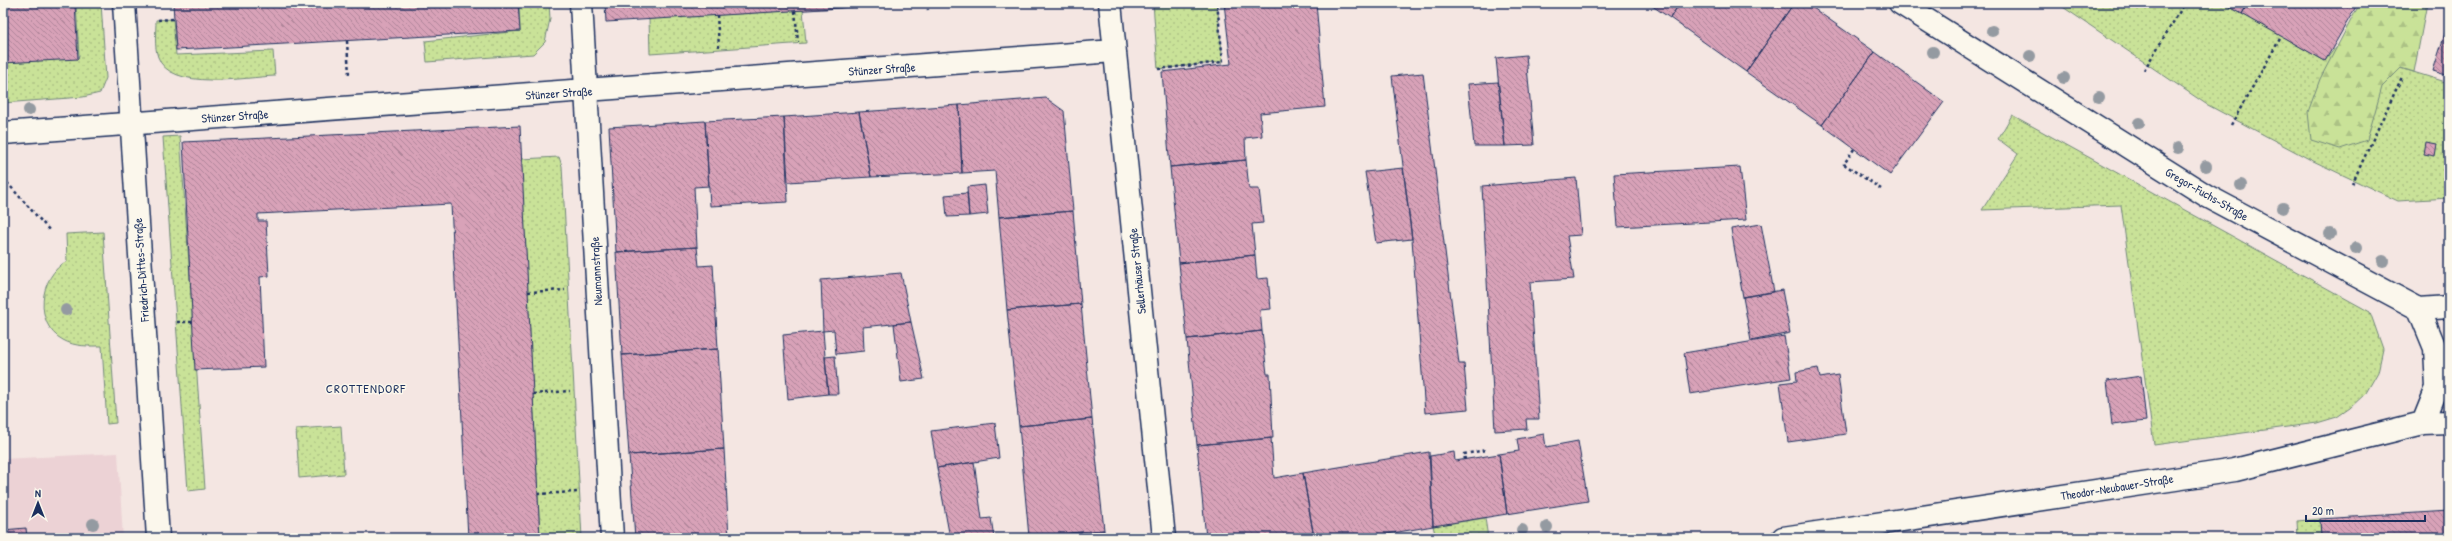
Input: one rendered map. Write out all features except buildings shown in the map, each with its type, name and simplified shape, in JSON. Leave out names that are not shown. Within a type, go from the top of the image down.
[{"type":"street","name":"Friedrich-Dittes-Straße","points":[[124,3],[158,538]]},
{"type":"street","name":"Neumannstraße","points":[[581,3],[612,538]]},
{"type":"street","name":"Sellerhäuser Straße","points":[[1110,3],[1164,538]]},
{"type":"street","name":"Gregor-Fuchs-Straße","points":[[1911,6],[2207,196],[2419,309]]},
{"type":"street","name":"Stünzer Straße","points":[[3,132],[586,91],[1114,51]]},
{"type":"street","points":[[2423,423],[2437,388],[2435,348],[2419,309],[2449,308]]},
{"type":"street","name":"Theodor-Neubauer-Straße","points":[[1783,538],[2235,470],[2423,423],[2449,422]]},
{"type":"path","points":[[927,3],[928,10]]},
{"type":"path","points":[[1158,69],[1223,62],[1216,3]]},
{"type":"path","points":[[2144,70],[2185,3]]},
{"type":"path","points":[[795,11],[798,47]]},
{"type":"path","points":[[717,15],[720,52]]},
{"type":"path","points":[[156,20],[174,19]]},
{"type":"path","points":[[2230,124],[2281,37]]},
{"type":"path","points":[[347,41],[350,75]]},
{"type":"path","points":[[2352,184],[2402,77]]},
{"type":"path","points":[[1854,149],[1844,164],[1881,189]]},
{"type":"path","points":[[3,178],[50,231]]},
{"type":"path","points":[[528,292],[573,290]]},
{"type":"path","points":[[176,322],[192,322]]},
{"type":"path","points":[[533,394],[578,390]]},
{"type":"path","points":[[1465,460],[1464,454],[1486,450]]},
{"type":"path","points":[[538,494],[584,492]]},
{"type":"shaded area","points":[[118,453],[123,538],[3,538],[3,459]]},
{"type":"green space","points":[[76,3],[101,3],[106,78],[100,93],[83,97],[3,103],[3,62],[79,57]]},
{"type":"green space","points":[[519,3],[549,3],[550,19],[545,42],[533,54],[427,62],[425,41],[520,31]]},
{"type":"green space","points":[[1153,3],[1217,3],[1223,62],[1158,69]]},
{"type":"green space","points":[[2057,3],[2223,3],[2325,61],[2335,48],[2449,83],[2449,198],[2398,201],[2309,159],[2206,104]]},
{"type":"green space","points":[[2360,3],[2427,3],[2414,72],[2401,68],[2382,87],[2367,140],[2340,149],[2311,140],[2308,112],[2320,79]]},
{"type":"green space","points":[[803,10],[806,43],[650,54],[649,19]]},
{"type":"green space","points":[[173,19],[176,55],[273,51],[275,76],[210,80],[193,79],[177,75],[165,68],[158,57],[156,44],[156,20]]},
{"type":"green space","points":[[2012,115],[2370,312],[2383,349],[2378,372],[2366,393],[2350,408],[2337,417],[2317,423],[2154,445],[2121,205],[1982,210],[2018,154],[1998,139]]},
{"type":"green space","points":[[180,136],[205,489],[188,491],[163,137]]},
{"type":"green space","points":[[559,157],[562,166],[582,538],[540,538],[521,159]]},
{"type":"green space","points":[[103,232],[116,423],[107,424],[102,346],[82,346],[72,344],[53,333],[47,323],[43,300],[50,277],[67,261],[66,234]]},
{"type":"green space","points":[[341,426],[344,474],[299,478],[296,429]]},
{"type":"green space","points":[[1485,518],[1488,538],[1436,538],[1433,526]]},
{"type":"green space","points":[[2320,519],[2321,538],[2298,538],[2297,521]]},
{"type":"district","name":"CROTTENDORF","points":[[366,388]]}]
